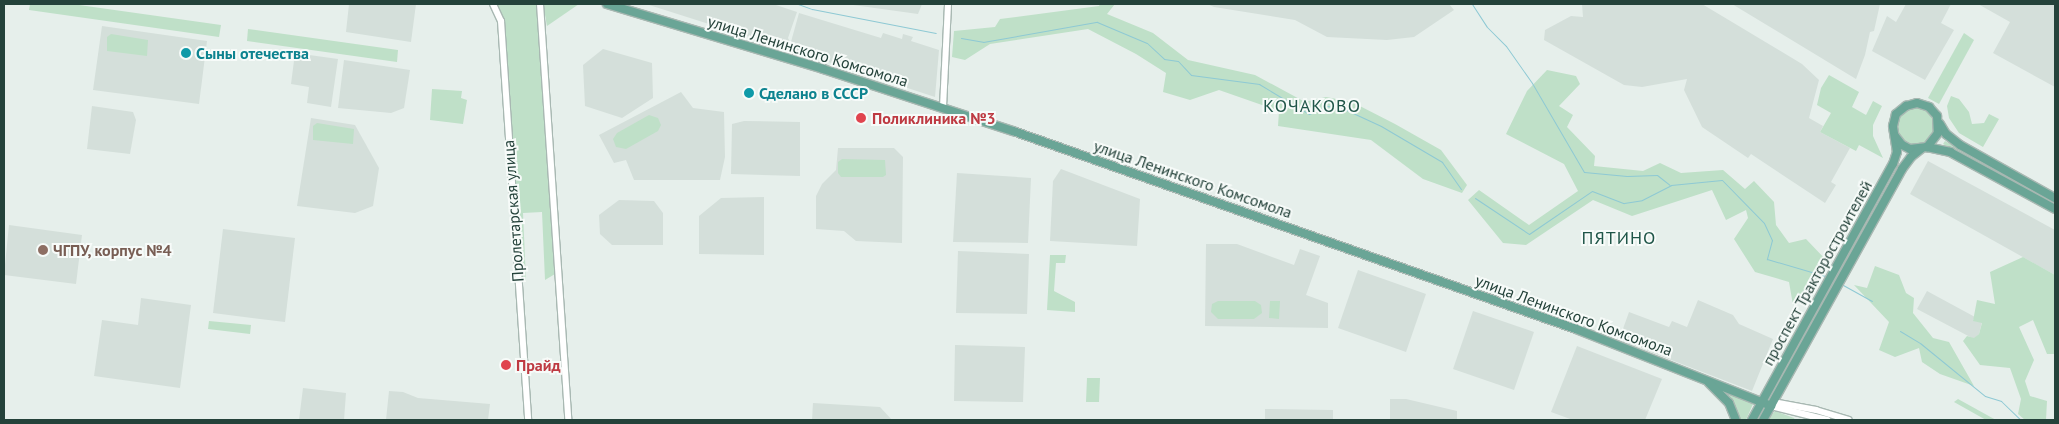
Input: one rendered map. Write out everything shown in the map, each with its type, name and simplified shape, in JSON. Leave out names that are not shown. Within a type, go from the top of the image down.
[{"type":"main road","name":"улица Ленинского Комсомола","points":[[607,4],[943,107],[1505,303],[1772,404]]},
{"type":"main road","points":[[2055,198],[1960,145],[1946,134],[1933,111],[1924,105],[1917,103],[1906,106],[1901,109],[1894,120],[1895,136],[1905,147],[1950,152],[2055,210]]},
{"type":"main road","points":[[1924,148],[1938,133],[1938,120]]},
{"type":"main road","name":"проспект Тракторостроителей","points":[[1752,420],[1896,157],[1895,136]]},
{"type":"main road","name":"проспект Тракторостроителей","points":[[1763,420],[1907,162],[1924,148]]},
{"type":"main road","points":[[1703,379],[1729,403],[1736,420]]},
{"type":"street","name":"Пролетарская улица","points":[[493,4],[501,22],[528,420]]},
{"type":"street","points":[[540,4],[568,420]]},
{"type":"street","points":[[943,107],[948,4]]},
{"type":"street","points":[[1772,404],[1827,420]]},
{"type":"street","points":[[1772,404],[1816,410],[1849,420]]},
{"type":"shaded area","points":[[349,4],[416,4],[411,42],[346,32]]},
{"type":"shaded area","points":[[646,4],[773,4],[797,12],[788,38],[790,42],[788,49]]},
{"type":"shaded area","points":[[846,4],[922,4],[918,14]]},
{"type":"shaded area","points":[[1207,4],[1449,4],[1454,10],[1414,37],[1387,40],[1327,37],[1295,20],[1214,7]]},
{"type":"shaded area","points":[[1582,4],[1702,4],[1802,64],[1819,80],[1809,118],[1823,126],[1820,132],[1850,148],[1831,182],[1836,185],[1825,203],[1751,154],[1748,158],[1702,127],[1684,90],[1687,79],[1642,87],[1624,85],[1544,40],[1545,30],[1571,16],[1583,17]]},
{"type":"shaded area","points":[[1732,4],[1880,4],[1874,31],[1870,32],[1865,55],[1856,79]]},
{"type":"shaded area","points":[[1906,4],[1951,4],[1941,23],[1954,30],[1925,80],[1872,51],[1887,16],[1896,22]]},
{"type":"shaded area","points":[[1978,4],[2055,4],[2055,87],[1993,53],[2010,22]]},
{"type":"shaded area","points":[[799,13],[881,38],[883,33],[902,39],[903,34],[913,37],[911,41],[939,50],[935,97],[789,49]]},
{"type":"shaded area","points":[[102,26],[207,41],[199,104],[93,90]]},
{"type":"shaded area","points":[[603,49],[652,63],[653,98],[622,118],[585,106],[583,65]]},
{"type":"shaded area","points":[[295,53],[338,59],[331,107],[307,103],[309,87],[291,84]]},
{"type":"shaded area","points":[[344,60],[410,70],[404,108],[391,113],[338,108]]},
{"type":"shaded area","points":[[681,92],[693,108],[724,112],[725,157],[720,180],[634,180],[626,160],[614,163],[599,135]]},
{"type":"shaded area","points":[[92,106],[133,112],[136,120],[130,154],[87,149]]},
{"type":"shaded area","points":[[311,118],[355,125],[379,168],[373,206],[355,213],[297,206]]},
{"type":"shaded area","points":[[744,121],[800,122],[800,176],[731,174],[732,124]]},
{"type":"shaded area","points":[[838,148],[894,148],[903,157],[902,243],[856,241],[844,231],[816,229],[816,196],[822,184],[836,170]]},
{"type":"shaded area","points":[[1928,161],[2055,230],[2055,275],[1910,194]]},
{"type":"shaded area","points":[[1061,169],[1140,199],[1137,246],[1050,241],[1053,181]]},
{"type":"shaded area","points":[[957,173],[1031,178],[1028,243],[953,242]]},
{"type":"shaded area","points":[[764,197],[764,255],[699,254],[699,216],[721,198]]},
{"type":"shaded area","points":[[619,200],[654,201],[663,213],[663,245],[612,245],[600,234],[599,215]]},
{"type":"shaded area","name":"ЧГПУ, корпус №4","points":[[9,225],[82,235],[76,284],[4,275]]},
{"type":"shaded area","points":[[223,229],[295,238],[285,322],[213,313]]},
{"type":"shaded area","points":[[1206,244],[1237,244],[1294,265],[1300,249],[1320,256],[1306,295],[1328,303],[1328,328],[1205,326]]},
{"type":"shaded area","points":[[958,251],[1029,254],[1027,314],[956,313]]},
{"type":"shaded area","points":[[1358,270],[1426,294],[1406,352],[1338,328]]},
{"type":"shaded area","points":[[1927,291],[1975,317],[1973,320],[1982,322],[1979,334],[1974,339],[1917,309]]},
{"type":"shaded area","points":[[141,298],[191,305],[180,388],[94,376],[102,320],[138,325]]},
{"type":"shaded area","points":[[1698,300],[1733,315],[1739,324],[1773,339],[1752,391],[1619,340],[1629,312],[1669,327],[1672,321],[1687,327]]},
{"type":"shaded area","points":[[1473,311],[1534,332],[1514,390],[1453,369]]},
{"type":"shaded area","points":[[955,345],[1025,347],[1023,402],[954,401]]},
{"type":"shaded area","points":[[1577,346],[1662,379],[1645,420],[1573,420],[1551,412]]},
{"type":"shaded area","points":[[303,388],[346,393],[344,420],[299,420]]},
{"type":"shaded area","points":[[389,391],[403,392],[418,398],[490,404],[488,420],[386,420]]},
{"type":"shaded area","points":[[1390,399],[1406,399],[1457,411],[1457,420],[1390,420]]},
{"type":"shaded area","points":[[813,403],[880,407],[892,420],[812,420]]},
{"type":"shaded area","points":[[1265,409],[1333,410],[1333,420],[1265,420]]},
{"type":"green space","points":[[30,4],[72,4],[221,25],[219,37],[29,10]]},
{"type":"green space","points":[[493,4],[539,4],[555,274],[545,280],[542,212],[523,213],[526,281],[517,268],[501,21]]},
{"type":"green space","points":[[543,4],[579,4],[547,26]]},
{"type":"green space","points":[[1100,4],[1115,4],[1107,14],[1153,33],[1188,60],[1255,75],[1305,102],[1326,97],[1352,102],[1441,150],[1467,185],[1462,193],[1423,179],[1371,140],[1278,126],[1279,111],[1219,90],[1190,100],[1163,92],[1166,73],[1136,54],[1088,29],[990,44],[965,60],[952,57],[954,31],[995,27],[1000,19],[1099,6]]},
{"type":"green space","points":[[248,29],[398,50],[397,62],[247,41]]},
{"type":"green space","points":[[1964,33],[1974,40],[1939,104],[1928,98]]},
{"type":"green space","points":[[111,34],[148,40],[147,56],[107,51],[107,37]]},
{"type":"green space","points":[[1547,70],[1576,76],[1580,84],[1559,106],[1573,115],[1567,127],[1595,156],[1594,166],[1643,171],[1660,163],[1681,173],[1723,170],[1745,189],[1754,181],[1774,202],[1776,225],[1789,243],[1806,239],[1827,261],[1810,297],[1793,305],[1789,282],[1755,272],[1734,239],[1748,218],[1746,210],[1726,220],[1712,190],[1632,216],[1593,200],[1526,245],[1503,243],[1468,200],[1479,190],[1529,225],[1578,191],[1564,164],[1506,134],[1527,91]]},
{"type":"green space","points":[[1829,75],[1859,92],[1852,107],[1866,115],[1873,101],[1882,106],[1873,125],[1873,136],[1883,158],[1859,145],[1856,151],[1820,132],[1831,113],[1817,105],[1821,88]]},
{"type":"green space","points":[[432,89],[462,91],[461,98],[467,100],[463,124],[430,120]]},
{"type":"green space","points":[[1951,96],[1959,99],[1969,112],[1972,124],[1984,123],[1989,114],[1999,119],[1983,147],[1959,133],[1949,118],[1947,106]]},
{"type":"green space","points":[[1916,108],[1923,109],[1929,114],[1934,120],[1934,134],[1929,140],[1923,145],[1916,146],[1909,145],[1903,140],[1898,134],[1897,127],[1898,120],[1903,114],[1909,109]]},
{"type":"green space","points":[[649,115],[658,118],[661,125],[658,131],[626,149],[616,147],[613,139],[617,133]]},
{"type":"green space","points":[[317,123],[354,129],[353,144],[313,140],[313,126]]},
{"type":"green space","points":[[1945,141],[2055,202],[2055,206],[1943,144]]},
{"type":"green space","points":[[842,159],[885,160],[886,175],[883,177],[841,177],[838,173],[838,162]]},
{"type":"green space","points":[[1050,255],[1066,255],[1065,263],[1056,263],[1054,291],[1075,302],[1075,312],[1047,310]]},
{"type":"green space","points":[[2023,257],[2055,275],[2055,354],[2047,354],[2033,320],[2019,327],[2034,360],[2025,381],[2030,396],[2047,401],[2046,420],[2025,420],[2018,414],[2021,399],[2010,368],[1980,365],[1963,341],[1967,336],[1974,338],[1979,334],[1982,323],[1973,321],[1977,300],[1995,304],[1990,272]]},
{"type":"green space","points":[[1875,266],[1899,275],[1906,293],[1914,298],[1913,313],[1933,338],[1949,342],[1974,386],[1940,374],[1922,362],[1919,348],[1895,357],[1879,350],[1889,322],[1854,285],[1867,288]]},
{"type":"green space","points":[[1218,301],[1255,301],[1261,305],[1262,313],[1254,319],[1218,319],[1211,312],[1212,304]]},
{"type":"green space","points":[[1270,301],[1280,301],[1279,319],[1269,318]]},
{"type":"green space","points":[[209,321],[251,325],[250,334],[208,329]]},
{"type":"green space","points":[[1087,378],[1100,378],[1099,402],[1086,402]]},
{"type":"green space","points":[[1721,391],[1753,404],[1746,420],[1741,420],[1735,406]]},
{"type":"green space","points":[[1958,399],[1996,420],[1986,420],[1954,402]]},
{"type":"green space","points":[[1775,411],[1794,418],[1795,420],[1767,420]]},
{"type":"waterway","points":[[798,4],[812,9],[936,33]]},
{"type":"waterway","points":[[1472,4],[1487,27],[1506,46],[1532,83],[1584,172],[1627,176],[1657,175],[1670,185]]},
{"type":"waterway","points":[[961,38],[983,42],[1097,22],[1147,43],[1164,59],[1178,61],[1191,75],[1259,84],[1309,114],[1327,106],[1342,108],[1381,126],[1442,162],[1461,189]]},
{"type":"waterway","points":[[1475,198],[1529,234],[1592,191],[1624,203],[1642,200],[1671,185],[1722,180],[1764,223],[1772,240],[1767,259],[1828,277]]},
{"type":"waterway","points":[[1843,285],[1872,301]]},
{"type":"waterway","points":[[1900,331],[1920,343],[1985,396],[2001,401],[2021,420]]},
{"type":"place","name":"Сыны отечества","points":[[186,53]]},
{"type":"place","name":"Сделано в СССР","points":[[749,93]]},
{"type":"place","name":"Поликлиника №3","points":[[861,118]]},
{"type":"place","name":"ЧГПУ, корпус №4","points":[[43,250]]},
{"type":"place","name":"Прайд","points":[[506,365]]},
{"type":"district","name":"КОЧАКОВО","points":[[1312,106]]},
{"type":"district","name":"ПЯТИНО","points":[[1619,238]]}]
